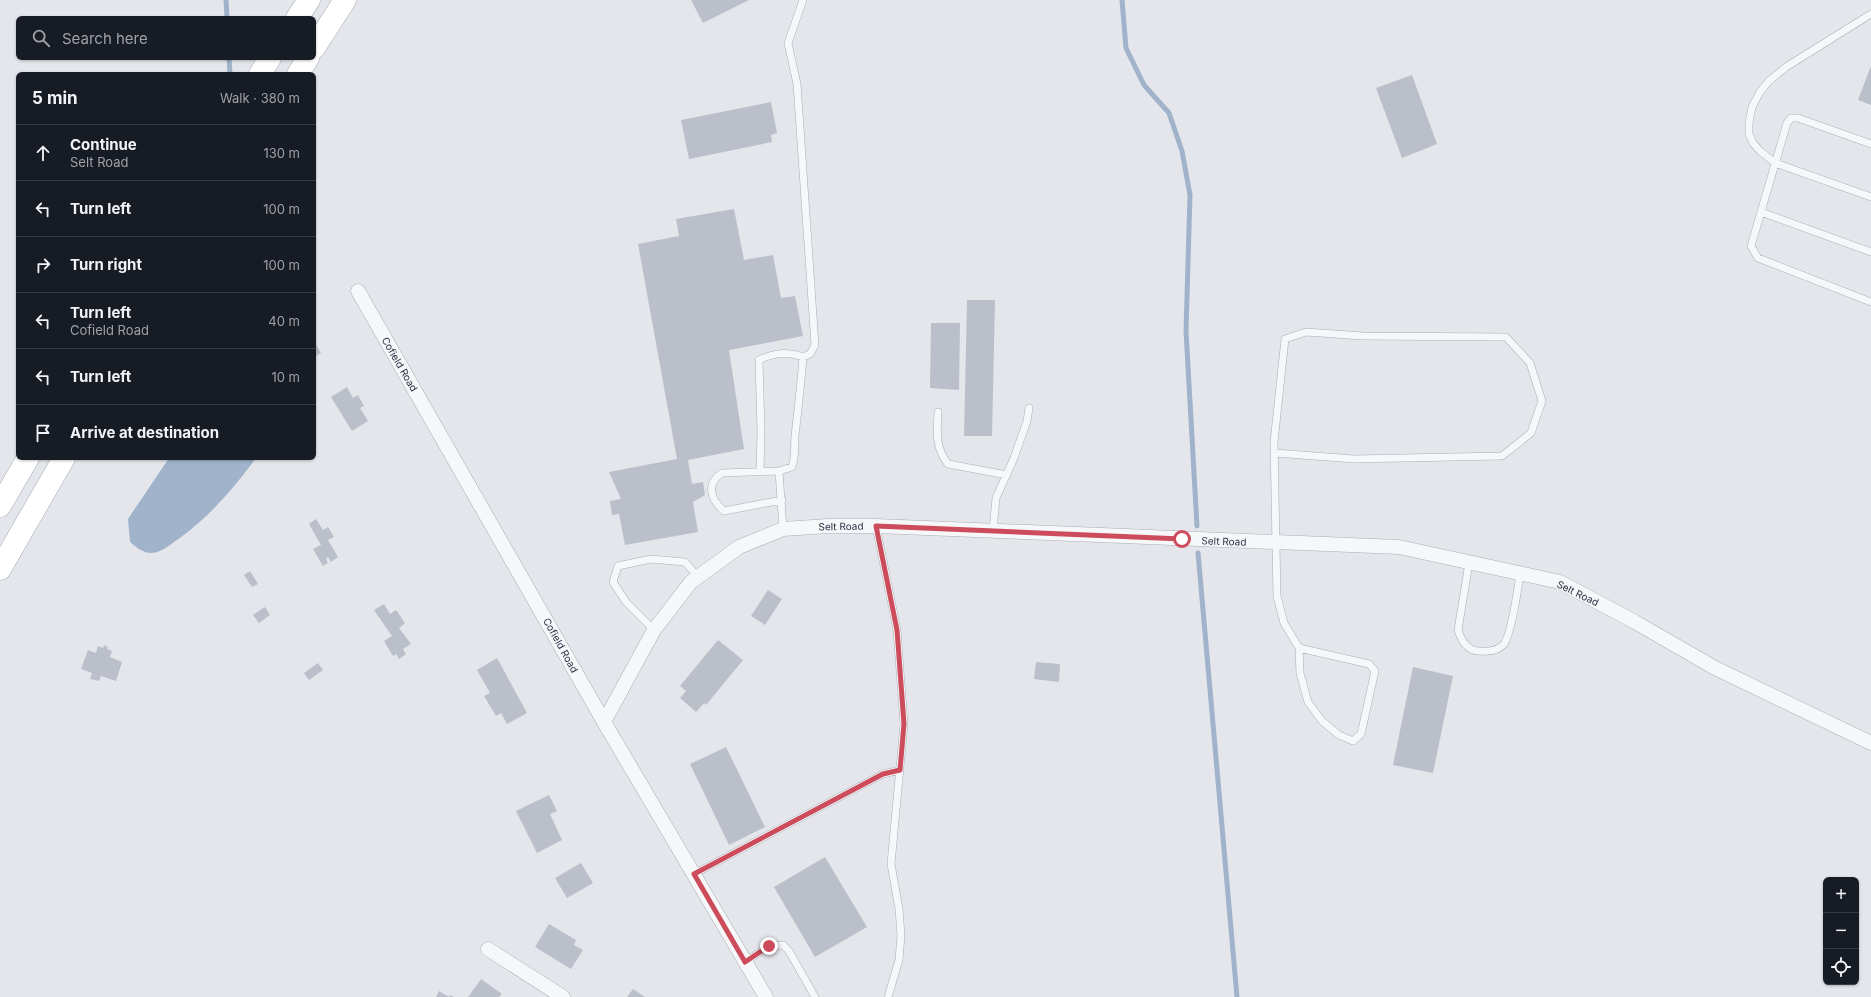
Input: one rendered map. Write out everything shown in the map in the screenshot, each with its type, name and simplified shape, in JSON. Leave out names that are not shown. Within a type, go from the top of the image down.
[{"type":"main road","points":[[298,16],[309,0]]},
{"type":"main road","points":[[316,45],[345,0]]},
{"type":"main road","points":[[261,72],[269,60]]},
{"type":"main road","points":[[299,72],[307,60]]},
{"type":"main road","points":[[0,506],[27,460]]},
{"type":"main road","points":[[0,569],[63,460]]},
{"type":"street","name":"Cofield Road","points":[[358,291],[604,722],[766,997]]},
{"type":"street","name":"Selt Road","points":[[604,722],[654,630],[691,582],[739,547],[783,529],[828,526],[876,526],[1399,547],[1560,582],[1635,622],[1715,668],[1871,743]]},
{"type":"street","points":[[488,949],[563,997]]},
{"type":"lane","points":[[760,472],[761,431],[759,360],[772,354],[793,353],[803,357],[810,354],[815,345],[797,84],[788,43],[803,0]]},
{"type":"lane","points":[[1871,14],[1786,67],[1769,81],[1760,92],[1752,107],[1749,123],[1749,134],[1760,151],[1775,162],[1871,197]]},
{"type":"lane","points":[[1871,144],[1798,118],[1792,118],[1787,123],[1751,246],[1758,258],[1871,302]]},
{"type":"lane","points":[[1761,212],[1871,252]]},
{"type":"lane","points":[[1274,453],[1354,459],[1502,456],[1531,432],[1542,401],[1530,363],[1506,337],[1363,336],[1306,332],[1285,339],[1274,453],[1277,596],[1284,623],[1299,648],[1300,674],[1308,702],[1322,721],[1339,735],[1353,741],[1361,734],[1375,671],[1369,664],[1299,648]]},
{"type":"lane","points":[[782,500],[724,511],[711,497],[711,486],[717,477],[722,473],[779,471],[792,466],[795,459],[794,437],[799,406],[803,357]]},
{"type":"lane","points":[[993,531],[996,498],[1007,475],[1027,421],[1029,408]]},
{"type":"lane","points":[[938,412],[937,436],[940,454],[948,464],[1007,475]]},
{"type":"lane","points":[[779,471],[783,529]]},
{"type":"lane","points":[[876,526],[897,630],[904,724],[891,864],[902,935],[899,960],[888,997]]},
{"type":"lane","points":[[654,630],[626,602],[613,582],[618,566],[651,559],[685,562],[698,577]]},
{"type":"lane","points":[[1469,563],[1458,630],[1461,641],[1475,651],[1490,653],[1504,644],[1510,624],[1520,574]]},
{"type":"lane","points":[[694,874],[883,774],[900,770]]},
{"type":"lane","points":[[745,962],[769,946],[783,945],[789,951],[815,997]]},
{"type":"water","points":[[168,460],[254,460],[231,490],[202,520],[167,547],[155,553],[145,552],[130,542],[128,519]]},
{"type":"building","points":[[691,0],[749,0],[703,23]]},
{"type":"building","points":[[1871,66],[1871,105],[1858,100]]},
{"type":"building","points":[[1412,75],[1437,144],[1402,158],[1376,88]]},
{"type":"building","points":[[771,102],[777,133],[771,135],[772,142],[689,159],[681,120]]},
{"type":"building","points":[[734,209],[744,260],[773,255],[781,298],[795,296],[803,336],[729,350],[744,449],[688,460],[692,484],[703,482],[705,495],[693,502],[698,532],[625,545],[619,514],[612,515],[610,501],[621,499],[609,472],[677,459],[638,244],[679,236],[676,219]]},
{"type":"building","points":[[967,300],[995,300],[992,436],[964,436]]},
{"type":"building","points":[[931,323],[960,323],[959,390],[930,388]]},
{"type":"building","points":[[316,344],[321,353],[316,356]]},
{"type":"building","points":[[347,387],[353,398],[358,395],[364,406],[360,408],[368,421],[352,431],[331,397]]},
{"type":"building","points":[[316,519],[323,530],[328,527],[334,537],[328,540],[338,557],[331,562],[328,557],[326,559],[328,563],[323,566],[313,549],[321,545],[309,524]]},
{"type":"building","points":[[250,571],[258,584],[252,587],[244,575]]},
{"type":"building","points":[[768,590],[782,599],[765,625],[751,616]]},
{"type":"building","points":[[384,604],[390,614],[396,610],[405,623],[399,628],[411,644],[403,649],[406,654],[399,659],[396,654],[393,656],[384,641],[392,636],[374,610]]},
{"type":"building","points":[[265,607],[270,615],[259,623],[253,615]]},
{"type":"building","points":[[718,640],[743,660],[706,705],[704,703],[696,712],[680,698],[686,691],[680,686]]},
{"type":"building","points":[[104,645],[108,647],[107,649],[112,651],[110,657],[122,662],[116,681],[101,676],[99,681],[90,679],[92,673],[81,669],[88,650],[96,653],[98,646],[103,648]]},
{"type":"building","points":[[497,658],[527,713],[507,724],[501,713],[496,716],[484,696],[490,693],[477,670]]},
{"type":"building","points":[[1036,662],[1060,664],[1059,682],[1034,679]]},
{"type":"building","points":[[318,663],[323,670],[309,680],[304,673]]},
{"type":"building","points":[[1413,667],[1453,676],[1433,773],[1393,765]]},
{"type":"building","points":[[726,747],[765,827],[729,845],[690,764]]},
{"type":"building","points":[[549,795],[557,811],[550,814],[562,840],[537,853],[516,811]]},
{"type":"building","points":[[825,857],[867,927],[815,957],[774,887]]},
{"type":"building","points":[[581,863],[593,883],[567,898],[555,878]]},
{"type":"building","points":[[549,924],[576,940],[574,945],[583,950],[571,969],[535,947]]},
{"type":"building","points":[[481,979],[502,994],[499,997],[468,997]]},
{"type":"building","points":[[633,989],[645,997],[627,997]]},
{"type":"building","points":[[439,991],[449,997],[436,997]]},
{"type":"waterway","points":[[226,0],[227,16]]},
{"type":"waterway","points":[[1122,0],[1126,48],[1144,85],[1169,113],[1182,151],[1190,195],[1186,331],[1197,526]]},
{"type":"waterway","points":[[229,60],[230,72]]},
{"type":"waterway","points":[[1198,553],[1237,997]]},
{"type":"route","points":[[769,946],[745,962],[694,874],[883,774],[900,770],[904,724],[897,630],[876,526],[1182,539]]}]
